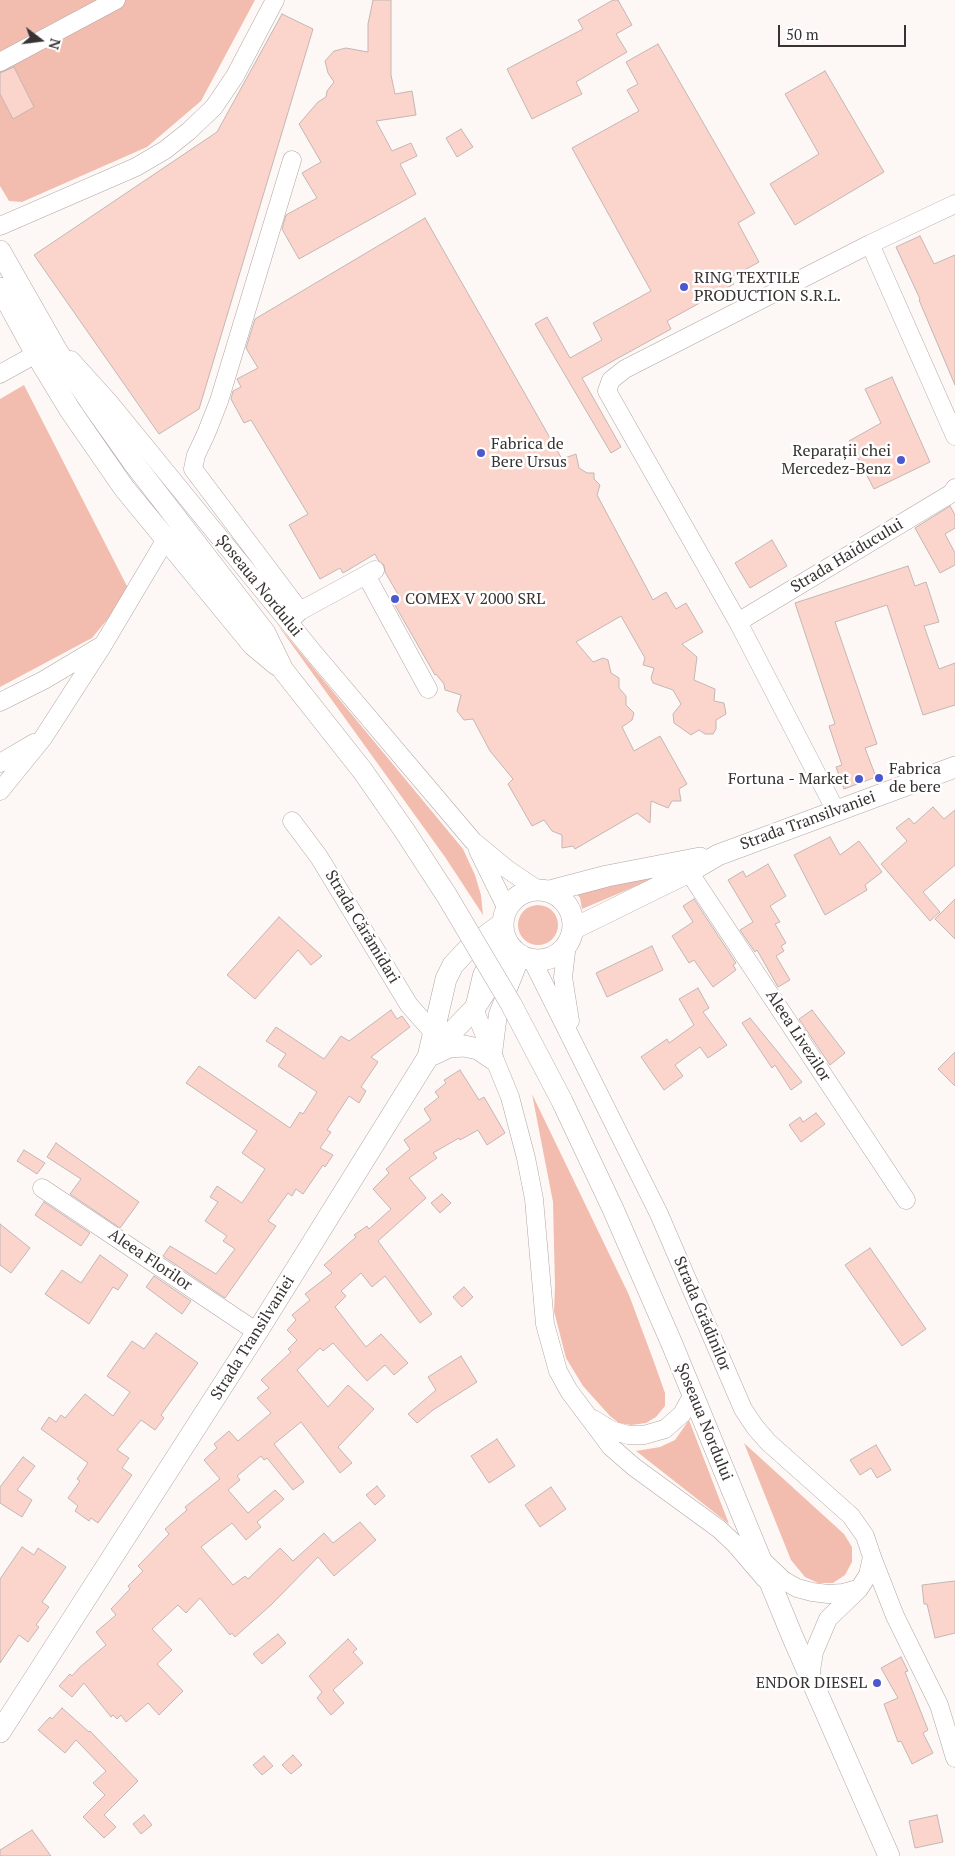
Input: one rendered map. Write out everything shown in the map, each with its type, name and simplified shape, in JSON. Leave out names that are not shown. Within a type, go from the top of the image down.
[{"type":"main road","name":"Șoseaua Nordului","points":[[0,251],[46,332],[92,404],[133,462],[265,633],[283,670]]},
{"type":"main road","name":"Șoseaua Nordului","points":[[0,288],[36,354],[98,453],[166,540],[253,645],[283,670],[362,770],[447,896],[511,1004],[562,1101],[672,1344],[810,1677],[890,1856]]},
{"type":"main road","name":"Strada Transilvaniei","points":[[544,891],[607,876],[718,855],[955,767]]},
{"type":"main road","name":"Strada Transilvaniei","points":[[570,937],[718,855]]},
{"type":"main road","points":[[544,891],[558,896],[570,910],[570,937],[556,955],[540,960],[513,939],[514,899],[525,892],[544,891]]},
{"type":"main road","name":"Strada Transilvaniei","points":[[0,1732],[257,1332],[428,1057],[474,1009],[513,939]]},
{"type":"main road","points":[[428,1057],[446,979],[453,965],[467,950],[513,939]]},
{"type":"main road","points":[[428,1057],[449,1047],[464,1046],[478,1050],[493,1058]]},
{"type":"street","points":[[0,62],[116,0]]},
{"type":"street","points":[[0,226],[136,167],[165,150],[189,131],[214,107],[235,76],[258,36],[275,0]]},
{"type":"street","points":[[292,160],[218,401],[196,455],[193,469],[294,617],[371,572],[428,690]]},
{"type":"street","points":[[836,811],[738,622],[607,391],[611,380],[625,369],[870,244],[955,204]]},
{"type":"street","points":[[870,244],[955,436]]},
{"type":"street","name":"Șoseaua Nordului","points":[[46,332],[294,617],[473,841],[487,865],[513,939],[574,1041]]},
{"type":"street","points":[[0,374],[36,354]]},
{"type":"street","name":"Strada Haiducului","points":[[738,622],[952,492],[955,488]]},
{"type":"street","points":[[0,791],[43,738],[103,645],[166,540]]},
{"type":"street","points":[[0,702],[44,680],[103,645]]},
{"type":"street","points":[[0,763],[43,738]]},
{"type":"street","name":"Strada Cărămidari","points":[[292,821],[320,857],[408,1005],[433,1032]]},
{"type":"street","name":"Șoseaua Nordului","points":[[473,841],[502,865],[544,891]]},
{"type":"street","name":"Aleea Livezilor","points":[[689,872],[906,1200]]},
{"type":"street","points":[[570,937],[563,977],[574,1041]]},
{"type":"street","points":[[493,1058],[498,1014],[513,939]]},
{"type":"street","points":[[474,1009],[510,1098],[526,1158],[534,1200],[545,1324],[558,1371],[587,1416],[611,1447],[634,1467],[719,1529],[735,1544],[774,1589]]},
{"type":"street","name":"Strada Grădinilor","points":[[574,1041],[659,1214],[744,1409],[768,1442],[851,1516],[864,1536],[895,1616],[952,1736],[955,1758]]},
{"type":"street","name":"Aleea Florilor","points":[[42,1188],[257,1332]]},
{"type":"street","points":[[587,1416],[611,1430],[628,1435],[644,1436],[666,1429],[682,1414],[693,1394]]},
{"type":"street","points":[[810,1677],[814,1652],[828,1619],[859,1588],[868,1575],[872,1557]]},
{"type":"street","points":[[760,1558],[770,1570],[783,1580],[804,1590],[828,1594],[843,1593],[859,1588]]},
{"type":"shaded area","points":[[0,0],[255,0],[201,101],[147,147],[22,202],[9,201],[0,186]]},
{"type":"shaded area","points":[[24,385],[130,592],[92,638],[0,687],[0,399]]},
{"type":"shaded area","points":[[277,624],[463,849],[475,875],[481,895],[483,915],[445,857]]},
{"type":"shaded area","points":[[674,870],[582,909],[580,898],[576,893]]},
{"type":"shaded area","points":[[538,905],[549,908],[555,914],[558,925],[555,936],[549,942],[538,945],[527,942],[521,936],[518,925],[521,914],[527,908]]},
{"type":"shaded area","points":[[532,1094],[629,1295],[665,1393],[665,1406],[656,1417],[646,1423],[631,1425],[619,1423],[610,1416],[583,1386],[566,1358],[554,1311],[553,1202]]},
{"type":"shaded area","points":[[689,1420],[729,1524],[636,1451],[660,1447],[675,1440]]},
{"type":"shaded area","points":[[744,1443],[844,1534],[852,1547],[852,1562],[845,1575],[833,1583],[818,1583],[805,1577],[791,1560]]},
{"type":"building","points":[[373,0],[391,0],[391,75],[395,94],[412,91],[416,115],[376,121],[392,151],[411,143],[417,156],[400,164],[416,194],[299,259],[282,229],[286,215],[317,198],[302,173],[321,162],[299,124],[318,102],[326,97],[327,91],[334,82],[328,73],[325,61],[334,51],[346,48],[368,52],[368,24]]},
{"type":"building","points":[[613,0],[618,0],[632,25],[616,34],[627,52],[576,82],[582,94],[532,119],[507,69],[583,29],[578,20]]},
{"type":"building","points":[[282,14],[313,29],[199,409],[159,434],[34,255],[217,132]]},
{"type":"building","points":[[658,44],[755,213],[738,223],[759,262],[730,278],[734,284],[667,321],[671,329],[582,378],[621,447],[611,453],[535,324],[547,317],[570,358],[602,340],[593,323],[651,291],[572,148],[639,111],[627,90],[638,84],[626,62]]},
{"type":"building","points":[[14,67],[34,107],[13,119],[0,94],[0,73]]},
{"type":"building","points":[[825,71],[884,172],[795,225],[770,184],[819,154],[785,94]]},
{"type":"building","points":[[461,129],[473,147],[457,157],[446,138]]},
{"type":"building","points":[[425,218],[562,459],[576,454],[579,468],[587,473],[594,473],[594,479],[600,485],[597,495],[653,600],[666,592],[676,609],[686,603],[703,632],[682,644],[697,657],[694,680],[715,689],[714,701],[724,703],[726,714],[716,720],[716,729],[713,734],[705,734],[699,730],[691,735],[674,723],[673,714],[681,704],[673,690],[653,683],[651,678],[654,668],[643,665],[645,658],[621,616],[576,642],[593,662],[603,658],[608,660],[611,673],[619,678],[619,688],[626,696],[626,705],[634,713],[632,720],[622,727],[634,751],[660,736],[687,784],[679,789],[681,801],[672,801],[668,808],[651,801],[650,823],[637,813],[575,849],[573,846],[562,848],[562,835],[552,831],[544,820],[532,826],[508,784],[513,779],[490,751],[473,719],[464,720],[457,711],[461,695],[445,690],[444,684],[435,675],[392,600],[399,596],[385,572],[384,565],[375,554],[343,573],[340,568],[320,579],[289,525],[308,514],[251,420],[244,423],[231,399],[233,391],[241,387],[237,379],[258,368],[246,348],[255,319]]},
{"type":"building","points":[[920,236],[934,264],[955,255],[955,385],[920,299],[896,247]]},
{"type":"building","points":[[892,377],[930,462],[874,489],[849,441],[881,423],[865,389]]},
{"type":"building","points":[[950,506],[955,515],[955,528],[945,534],[955,553],[955,565],[940,573],[915,528]]},
{"type":"building","points":[[772,540],[787,566],[750,588],[735,563]]},
{"type":"building","points":[[908,566],[915,586],[926,582],[939,622],[924,626],[939,669],[955,663],[955,705],[923,715],[887,605],[835,622],[877,744],[865,748],[876,777],[844,789],[836,767],[842,765],[829,726],[835,724],[795,603]]},
{"type":"building","points":[[933,807],[944,819],[955,810],[955,865],[923,892],[940,912],[930,921],[881,864],[907,841],[896,828],[909,818],[914,824]]},
{"type":"building","points":[[830,837],[840,855],[859,841],[882,872],[865,885],[867,890],[825,915],[794,855]]},
{"type":"building","points":[[768,864],[786,896],[770,906],[780,922],[775,924],[786,943],[781,946],[784,951],[776,956],[790,980],[778,987],[757,950],[755,952],[740,930],[753,922],[728,880],[743,871],[746,877]]},
{"type":"building","points":[[694,899],[736,963],[733,965],[736,970],[713,987],[694,960],[689,963],[672,936],[693,922],[683,906]]},
{"type":"building","points":[[955,899],[955,939],[935,919]]},
{"type":"building","points":[[279,917],[322,956],[311,965],[298,950],[255,999],[227,975]]},
{"type":"building","points":[[652,946],[663,970],[607,997],[596,973]]},
{"type":"building","points":[[698,988],[709,1008],[703,1012],[727,1045],[708,1058],[700,1047],[675,1065],[683,1076],[664,1090],[641,1057],[667,1039],[669,1043],[694,1025],[679,999]]},
{"type":"building","points":[[391,1010],[397,1019],[402,1016],[410,1027],[371,1057],[378,1062],[361,1087],[366,1091],[359,1103],[349,1096],[327,1130],[331,1132],[320,1148],[333,1155],[325,1167],[323,1165],[303,1194],[296,1189],[292,1196],[288,1193],[268,1221],[276,1226],[225,1298],[163,1256],[170,1246],[216,1274],[235,1249],[223,1241],[227,1236],[205,1221],[218,1202],[210,1197],[217,1186],[242,1203],[265,1169],[242,1153],[257,1131],[186,1083],[199,1066],[290,1128],[300,1112],[303,1114],[317,1092],[278,1066],[286,1054],[266,1041],[276,1027],[324,1059],[341,1036],[349,1041]]},
{"type":"building","points":[[812,1010],[845,1053],[830,1065],[799,1019]]},
{"type":"building","points":[[750,1018],[802,1082],[791,1090],[775,1065],[772,1068],[742,1023]]},
{"type":"building","points":[[955,1052],[955,1086],[938,1069]]},
{"type":"building","points":[[460,1070],[479,1100],[484,1097],[505,1133],[487,1145],[478,1130],[460,1140],[459,1138],[433,1153],[437,1158],[409,1178],[426,1198],[378,1241],[432,1314],[420,1323],[385,1276],[372,1287],[361,1273],[341,1291],[346,1296],[335,1307],[366,1347],[381,1334],[408,1363],[394,1375],[385,1365],[367,1381],[333,1343],[323,1351],[320,1348],[297,1370],[328,1407],[348,1385],[374,1409],[338,1447],[352,1463],[340,1473],[301,1422],[274,1444],[304,1482],[293,1490],[267,1458],[264,1460],[261,1456],[237,1476],[240,1480],[228,1490],[248,1513],[275,1490],[284,1499],[257,1522],[261,1527],[246,1540],[232,1523],[201,1547],[233,1585],[245,1576],[248,1579],[280,1548],[293,1561],[324,1533],[333,1543],[360,1522],[376,1540],[334,1576],[318,1557],[271,1605],[235,1637],[232,1633],[230,1635],[200,1598],[186,1613],[178,1605],[152,1629],[172,1650],[157,1664],[183,1691],[159,1715],[148,1703],[126,1722],[121,1715],[117,1719],[113,1715],[111,1717],[84,1683],[72,1697],[59,1686],[70,1674],[72,1676],[106,1645],[96,1632],[116,1615],[111,1609],[130,1589],[128,1586],[143,1571],[138,1566],[169,1534],[165,1529],[187,1510],[185,1507],[220,1479],[204,1460],[217,1448],[214,1444],[229,1431],[238,1441],[271,1413],[257,1398],[269,1388],[261,1380],[291,1352],[288,1349],[297,1340],[287,1330],[296,1320],[292,1315],[310,1300],[305,1294],[332,1273],[324,1265],[356,1237],[354,1235],[367,1226],[369,1229],[391,1209],[373,1189],[389,1173],[386,1169],[410,1149],[404,1140],[431,1120],[424,1109],[439,1097],[435,1092],[446,1083],[444,1080]]},
{"type":"building","points":[[816,1113],[825,1124],[801,1142],[789,1125],[800,1117],[803,1122]]},
{"type":"building","points":[[56,1143],[139,1202],[120,1228],[70,1194],[81,1179],[47,1157]]},
{"type":"building","points":[[24,1150],[45,1163],[37,1174],[17,1161]]},
{"type":"building","points":[[442,1194],[451,1203],[440,1213],[431,1203]]},
{"type":"building","points":[[44,1202],[90,1233],[81,1246],[35,1215]]},
{"type":"building","points":[[0,1224],[30,1248],[11,1273],[0,1265]]},
{"type":"building","points":[[870,1248],[926,1329],[902,1346],[845,1265]]},
{"type":"building","points":[[100,1255],[128,1275],[118,1290],[113,1287],[89,1324],[45,1294],[62,1270],[81,1283]]},
{"type":"building","points":[[154,1276],[191,1301],[182,1314],[146,1287]]},
{"type":"building","points":[[464,1287],[473,1297],[462,1307],[453,1297]]},
{"type":"building","points":[[156,1333],[198,1363],[161,1415],[164,1418],[155,1430],[141,1420],[117,1450],[129,1458],[122,1468],[132,1475],[98,1523],[91,1518],[89,1521],[75,1511],[78,1506],[68,1498],[80,1481],[77,1479],[88,1463],[41,1429],[49,1417],[56,1422],[61,1415],[65,1418],[85,1394],[113,1416],[130,1392],[107,1376],[132,1341],[144,1349]]},
{"type":"building","points":[[461,1356],[477,1382],[433,1410],[417,1423],[408,1414],[436,1390],[428,1377]]},
{"type":"building","points":[[497,1439],[515,1466],[489,1483],[471,1456]]},
{"type":"building","points":[[876,1445],[891,1470],[877,1478],[871,1468],[860,1475],[850,1460]]},
{"type":"building","points":[[23,1457],[35,1466],[17,1490],[32,1500],[22,1517],[0,1503],[0,1487]]},
{"type":"building","points":[[377,1486],[385,1496],[375,1505],[366,1495]]},
{"type":"building","points":[[551,1487],[566,1509],[540,1527],[525,1505]]},
{"type":"building","points":[[22,1547],[34,1555],[38,1548],[66,1567],[42,1602],[49,1607],[36,1625],[39,1627],[28,1642],[19,1635],[0,1663],[0,1579]]},
{"type":"building","points":[[955,1581],[955,1633],[935,1638],[927,1604],[924,1604],[922,1585]]},
{"type":"building","points":[[278,1634],[286,1643],[262,1664],[253,1654]]},
{"type":"building","points":[[348,1639],[357,1649],[353,1652],[363,1663],[333,1690],[344,1703],[331,1715],[317,1698],[322,1692],[309,1676]]},
{"type":"building","points":[[901,1657],[908,1671],[905,1672],[928,1730],[923,1733],[933,1753],[912,1764],[901,1741],[898,1742],[884,1704],[898,1698],[881,1668]]},
{"type":"building","points":[[62,1708],[90,1731],[138,1781],[104,1815],[116,1827],[104,1838],[83,1817],[105,1795],[93,1783],[106,1771],[76,1740],[65,1753],[38,1730]]},
{"type":"building","points":[[293,1755],[302,1765],[291,1774],[282,1765]]},
{"type":"building","points":[[264,1756],[273,1766],[262,1775],[253,1765]]},
{"type":"building","points":[[144,1815],[152,1825],[141,1834],[133,1824]]},
{"type":"building","points":[[937,1815],[943,1842],[915,1848],[909,1821]]},
{"type":"building","points":[[32,1830],[51,1856],[0,1856],[0,1850]]},
{"type":"place","name":"RING TEXTILE PRODUCTION S.R.L.","points":[[684,287]]},
{"type":"place","name":"Fabrica de Bere Ursus","points":[[481,453]]},
{"type":"place","name":"Reparații chei Mercedez-Benz","points":[[901,460]]},
{"type":"place","name":"COMEX V 2000 SRL","points":[[395,599]]},
{"type":"place","name":"Fabrica de bere","points":[[879,778]]},
{"type":"place","name":"Fortuna - Market","points":[[859,779]]},
{"type":"place","name":"ENDOR DIESEL","points":[[877,1683]]}]
